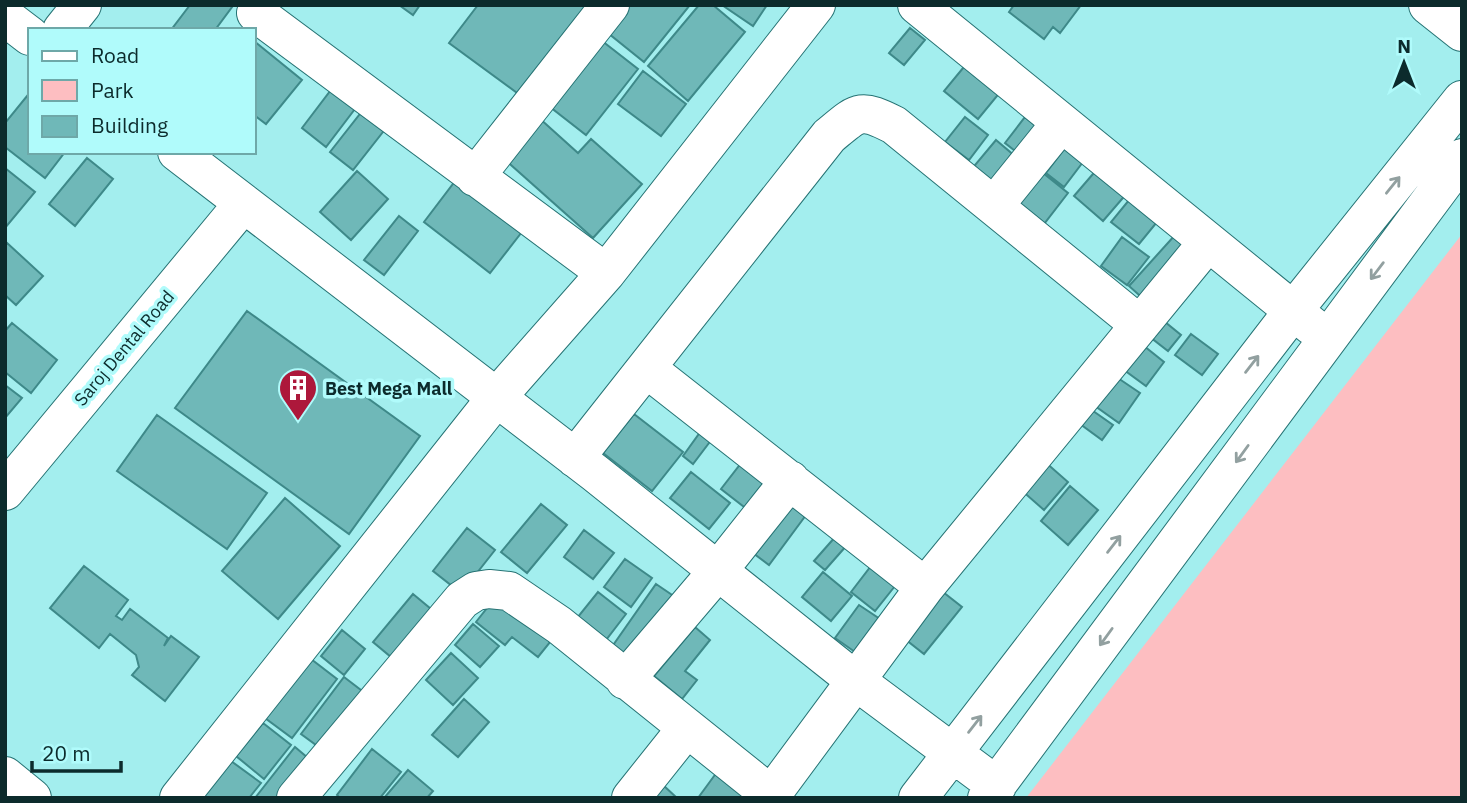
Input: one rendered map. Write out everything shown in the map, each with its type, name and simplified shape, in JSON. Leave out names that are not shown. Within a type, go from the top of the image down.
[{"type":"street","points":[[64,28],[82,5]]},
{"type":"street","points":[[475,177],[610,5]]},
{"type":"street","points":[[179,798],[496,397],[606,273],[816,5]]},
{"type":"street","points":[[916,5],[1327,338]]},
{"type":"street","points":[[1428,5],[1462,32]]},
{"type":"street","points":[[254,16],[606,273]]},
{"type":"street","points":[[5,18],[28,35]]},
{"type":"street","points":[[918,798],[1293,311],[1462,100]]},
{"type":"street","points":[[575,458],[829,136],[856,114],[872,114],[894,125],[1140,325]]},
{"type":"street","points":[[994,206],[1061,123]]},
{"type":"street","points":[[180,154],[575,458],[856,681],[953,754],[992,792],[1462,158]]},
{"type":"street","name":"Saroj Dental Road","points":[[5,491],[243,204]]},
{"type":"street","points":[[296,798],[462,600],[476,591],[489,589],[509,591],[559,625],[770,796],[925,587],[1208,242]]},
{"type":"street","points":[[646,368],[925,587]]},
{"type":"street","points":[[625,680],[718,572],[790,480]]},
{"type":"street","points":[[631,798],[686,729]]},
{"type":"street","points":[[5,776],[32,798]]},
{"type":"green space","points":[[1462,234],[1462,798],[1026,798]]},
{"type":"building","points":[[190,5],[232,7],[216,28],[173,28]]},
{"type":"building","points":[[399,5],[420,5],[413,15]]},
{"type":"building","points":[[478,5],[593,5],[528,101],[449,43]]},
{"type":"building","points":[[622,5],[690,5],[644,62],[603,29]]},
{"type":"building","points":[[699,5],[713,5],[745,32],[688,101],[648,66]]},
{"type":"building","points":[[722,5],[767,5],[753,26]]},
{"type":"building","points":[[1014,5],[1081,5],[1060,33],[1053,27],[1044,39],[1009,12]]},
{"type":"building","points":[[910,28],[925,40],[904,65],[889,53]]},
{"type":"building","points":[[597,37],[638,69],[586,135],[545,103]]},
{"type":"building","points":[[256,43],[302,80],[266,124],[256,116]]},
{"type":"building","points":[[968,62],[1002,90],[978,119],[944,91]]},
{"type":"building","points":[[643,71],[686,104],[661,136],[618,104]]},
{"type":"building","points":[[337,82],[361,101],[326,147],[302,128]]},
{"type":"building","points":[[27,96],[28,154],[63,154],[45,178],[5,147],[5,123]]},
{"type":"building","points":[[367,105],[390,123],[353,170],[330,152]]},
{"type":"building","points":[[538,117],[578,153],[591,139],[642,184],[593,238],[502,157]]},
{"type":"building","points":[[965,117],[988,135],[969,160],[945,142]]},
{"type":"building","points":[[1025,117],[1044,132],[1024,158],[1005,143]]},
{"type":"building","points":[[996,140],[1022,162],[997,192],[970,171]]},
{"type":"building","points":[[1065,148],[1083,162],[1064,187],[1046,173]]},
{"type":"building","points":[[87,158],[113,179],[75,226],[49,204]]},
{"type":"building","points":[[1099,167],[1128,192],[1103,221],[1074,196]]},
{"type":"building","points":[[5,168],[35,192],[5,228]]},
{"type":"building","points":[[357,171],[388,199],[351,240],[320,212]]},
{"type":"building","points":[[1043,173],[1068,193],[1044,224],[1018,205]]},
{"type":"building","points":[[459,176],[525,228],[490,273],[424,222]]},
{"type":"building","points":[[1134,194],[1162,216],[1139,244],[1111,222]]},
{"type":"building","points":[[399,216],[418,231],[384,275],[364,260]]},
{"type":"building","points":[[1176,234],[1195,250],[1148,303],[1129,286]]},
{"type":"building","points":[[1122,237],[1149,257],[1127,285],[1101,266]]},
{"type":"building","points":[[6,242],[43,276],[16,305],[5,295]]},
{"type":"building","name":"Best Mega Mall","points":[[247,311],[420,436],[349,534],[175,408]]},
{"type":"building","points":[[1154,313],[1181,335],[1168,351],[1141,330]]},
{"type":"building","points":[[12,323],[57,360],[31,393],[5,372],[5,331]]},
{"type":"building","points":[[1191,334],[1218,354],[1202,375],[1175,355]]},
{"type":"building","points":[[1139,342],[1164,362],[1146,386],[1120,367]]},
{"type":"building","points":[[1109,372],[1140,393],[1119,423],[1088,401]]},
{"type":"building","points":[[5,385],[22,398],[5,418]]},
{"type":"building","points":[[1086,406],[1113,425],[1102,440],[1076,421]]},
{"type":"building","points":[[634,414],[683,452],[652,491],[603,453]]},
{"type":"building","points":[[157,415],[267,493],[227,549],[117,471]]},
{"type":"building","points":[[701,431],[712,439],[693,464],[683,456]]},
{"type":"building","points":[[1044,461],[1068,482],[1044,510],[1020,489]]},
{"type":"building","points":[[742,462],[769,483],[748,510],[721,489]]},
{"type":"building","points":[[691,472],[730,503],[709,529],[670,498]]},
{"type":"building","points":[[1070,486],[1098,510],[1068,545],[1041,521]]},
{"type":"building","points":[[790,497],[809,511],[769,565],[749,550]]},
{"type":"building","points":[[285,498],[340,546],[278,619],[222,571]]},
{"type":"building","points":[[541,504],[567,525],[527,573],[501,552]]},
{"type":"building","points":[[467,528],[495,550],[461,593],[433,571]]},
{"type":"building","points":[[584,530],[614,553],[593,579],[564,557]]},
{"type":"building","points":[[836,536],[847,545],[825,570],[814,561]]},
{"type":"building","points":[[625,559],[652,578],[631,607],[604,587]]},
{"type":"building","points":[[84,566],[128,600],[116,616],[122,620],[130,609],[168,638],[164,646],[171,636],[199,657],[165,701],[132,675],[139,667],[136,655],[110,634],[99,648],[50,608]]},
{"type":"building","points":[[871,566],[895,586],[875,611],[851,592]]},
{"type":"building","points":[[823,572],[852,596],[831,621],[802,597]]},
{"type":"building","points":[[656,584],[678,599],[630,666],[609,651]]},
{"type":"building","points":[[598,592],[626,614],[606,640],[577,618]]},
{"type":"building","points":[[943,592],[962,607],[924,654],[905,639]]},
{"type":"building","points":[[499,593],[555,636],[538,657],[512,637],[505,645],[476,622]]},
{"type":"building","points":[[413,594],[443,619],[403,667],[373,642]]},
{"type":"building","points":[[859,605],[880,619],[855,652],[835,638]]},
{"type":"building","points":[[473,624],[499,646],[480,667],[455,645]]},
{"type":"building","points":[[695,627],[710,640],[685,671],[697,680],[682,699],[654,676]]},
{"type":"building","points":[[342,630],[365,649],[344,675],[321,656]]},
{"type":"building","points":[[451,653],[478,678],[453,705],[426,680]]},
{"type":"building","points":[[311,659],[337,679],[292,738],[265,718]]},
{"type":"building","points":[[344,677],[370,697],[327,753],[301,734]]},
{"type":"building","points":[[464,699],[489,722],[458,757],[432,735]]},
{"type":"building","points":[[263,723],[291,745],[264,779],[236,756]]},
{"type":"building","points":[[295,747],[315,764],[288,798],[255,798]]},
{"type":"building","points":[[372,749],[401,772],[380,798],[340,798],[337,795]]},
{"type":"building","points":[[231,761],[261,783],[249,798],[203,798]]},
{"type":"building","points":[[408,770],[433,791],[427,798],[384,798]]},
{"type":"building","points":[[717,772],[745,791],[740,798],[698,798]]},
{"type":"building","points":[[663,785],[677,798],[652,798]]},
{"type":"place","name":"Best Mega Mall","points":[[298,422]]}]
